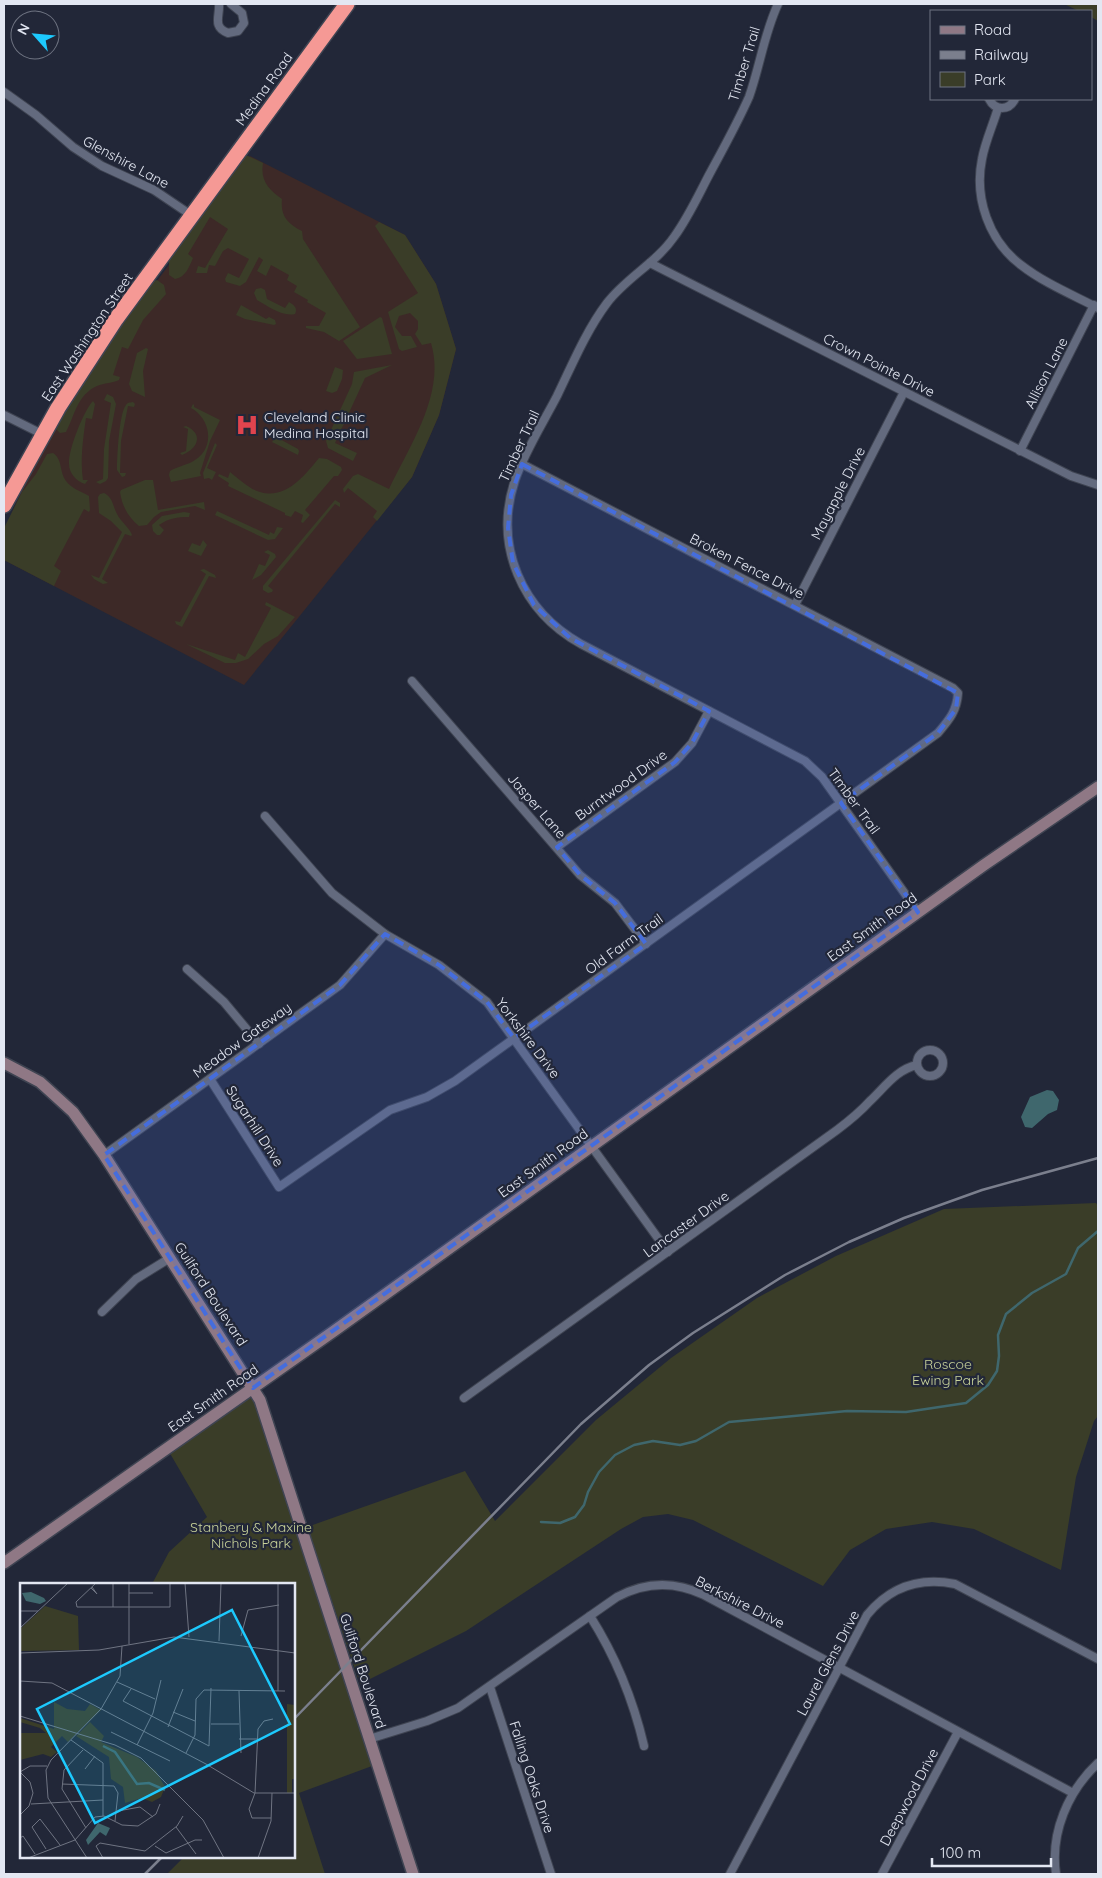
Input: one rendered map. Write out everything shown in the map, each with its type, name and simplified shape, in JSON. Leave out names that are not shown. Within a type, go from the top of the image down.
[{"type":"highway","name":"Medina Road","points":[[208,193],[347,4]]},
{"type":"highway","name":"East Washington Street","points":[[4,506],[42,434],[81,370],[208,193]]},
{"type":"street","points":[[219,4],[217,23],[223,32],[228,33],[238,31],[244,23],[242,13],[231,4]]},
{"type":"street","name":"Timber Trail","points":[[778,4],[764,40],[755,81],[742,114],[683,224],[673,239],[650,264],[618,290],[599,315],[522,464],[511,495],[508,528],[513,563],[534,605],[557,629],[570,638],[805,761],[822,777],[918,912]]},
{"type":"street","name":"Glenshire Lane","points":[[4,92],[26,107],[73,147],[102,166],[154,190],[192,216]]},
{"type":"street","points":[[990,100],[998,108],[1007,108],[1014,100]]},
{"type":"street","points":[[998,108],[985,145],[980,172],[982,202],[992,230],[1004,249],[1019,264],[1032,273],[1096,306]]},
{"type":"street","name":"Crown Pointe Drive","points":[[650,264],[1070,476],[1098,485]]},
{"type":"street","name":"Allison Lane","points":[[1020,451],[1096,306]]},
{"type":"street","name":"Mayapple Drive","points":[[795,605],[904,392]]},
{"type":"street","points":[[4,415],[42,434]]},
{"type":"street","name":"Broken Fence Drive","points":[[522,464],[795,605],[953,688],[958,693]]},
{"type":"street","name":"Jasper Lane","points":[[412,681],[580,875],[615,903],[646,944]]},
{"type":"street","name":"Old Farm Trail","points":[[279,1187],[390,1110],[427,1097],[455,1080],[938,733],[952,717],[956,709],[958,693]]},
{"type":"street","name":"Burntwood Drive","points":[[557,848],[675,762],[692,743],[709,711]]},
{"type":"street","name":"East Smith Road","points":[[4,1563],[253,1388],[918,912],[1098,787]]},
{"type":"street","name":"Yorkshire Drive","points":[[265,816],[332,893],[385,934],[439,965],[487,1002],[668,1252]]},
{"type":"street","name":"Meadow Gateway","points":[[104,1155],[340,985],[385,934]]},
{"type":"street","points":[[187,969],[224,1002],[259,1044]]},
{"type":"street","name":"Guilford Boulevard","points":[[4,1063],[40,1082],[73,1112],[104,1155],[260,1400],[413,1874]]},
{"type":"street","name":"Lancaster Drive","points":[[464,1398],[837,1130],[872,1100],[892,1079],[901,1072],[917,1065]]},
{"type":"street","name":"Sugarhill Drive","points":[[210,1079],[279,1187]]},
{"type":"street","points":[[102,1312],[136,1279],[170,1258]]},
{"type":"street","name":"Laurel Glens Drive","points":[[730,1874],[867,1615],[894,1591],[905,1586],[930,1581],[943,1582],[963,1588],[1098,1659]]},
{"type":"street","name":"Berkshire Drive","points":[[369,1739],[443,1715],[458,1708],[617,1598],[640,1587],[669,1585],[684,1587],[704,1595],[1073,1793]]},
{"type":"street","points":[[590,1616],[622,1674],[639,1722],[644,1746]]},
{"type":"street","name":"Falling Oaks Drive","points":[[490,1687],[551,1874]]},
{"type":"street","name":"Deepwood Drive","points":[[882,1874],[958,1732]]},
{"type":"street","points":[[1056,1874],[1056,1838],[1063,1815],[1073,1793],[1098,1763]]},
{"type":"highlighted area","points":[[522,464],[958,693],[956,709],[938,733],[841,803],[918,912],[253,1388],[104,1155],[340,985],[385,934],[439,965],[487,1002],[514,1038],[646,944],[615,903],[580,875],[557,847],[675,762],[692,743],[709,711],[570,638],[534,605],[513,563],[508,528],[511,495]]},
{"type":"shaded area","name":"Cleveland Clinic Medina Hospital","points":[[250,156],[405,235],[436,284],[456,349],[439,415],[412,477],[244,685],[4,560],[4,530],[23,488],[70,405],[148,293]]},
{"type":"shaded area","points":[[1047,1090],[1053,1091],[1059,1100],[1057,1110],[1048,1114],[1032,1128],[1025,1127],[1021,1117],[1030,1097]]},
{"type":"green space","points":[[1064,4],[1098,4],[1098,21],[1092,18],[1092,10],[1077,10]]},
{"type":"green space","points":[[246,155],[263,163],[264,180],[269,188],[282,199],[282,210],[286,219],[302,231],[303,239],[360,327],[339,341],[324,332],[306,328],[306,326],[319,326],[326,313],[294,292],[297,286],[287,280],[289,275],[271,265],[266,276],[257,271],[263,260],[259,257],[246,282],[240,286],[226,282],[225,279],[228,273],[239,278],[249,259],[228,248],[223,251],[215,266],[209,265],[207,273],[196,273],[198,266],[205,268],[228,229],[210,217],[188,254],[193,258],[187,271],[175,279],[169,275],[169,258]]},
{"type":"green space","points":[[379,222],[405,235],[436,284],[456,349],[439,415],[412,477],[377,521],[373,517],[377,511],[348,488],[344,493],[343,489],[353,476],[358,474],[389,489],[424,418],[434,381],[431,343],[422,345],[415,334],[418,329],[418,321],[410,313],[399,316],[395,327],[402,336],[411,336],[417,347],[402,351],[399,349],[388,312],[418,293],[375,226]]},
{"type":"green space","points":[[157,280],[164,285],[166,294],[143,320],[128,349],[122,347],[113,375],[120,377],[119,380],[90,390],[77,406],[66,432],[60,433],[56,429],[54,430],[70,398],[150,283]]},
{"type":"green space","points":[[261,288],[265,290],[267,299],[285,308],[289,302],[292,304],[296,308],[295,314],[285,314],[257,300],[254,293],[256,289]]},
{"type":"green space","points":[[241,305],[266,319],[269,317],[275,320],[276,324],[245,319],[236,315]]},
{"type":"green space","points":[[380,317],[382,318],[392,354],[357,359],[343,341]]},
{"type":"green space","points":[[146,348],[148,349],[143,371],[145,397],[132,391],[129,384],[137,353]]},
{"type":"green space","points":[[392,365],[365,378],[335,443],[357,453],[353,461],[328,448],[326,441],[352,384],[354,372]]},
{"type":"green space","points":[[335,367],[343,370],[342,379],[337,391],[332,393],[326,391]]},
{"type":"green space","points":[[107,394],[113,397],[116,404],[109,441],[108,478],[100,484],[96,482],[103,479],[104,449],[111,403],[104,400]]},
{"type":"green space","points":[[93,401],[95,404],[92,419],[86,418],[83,441],[83,480],[88,480],[85,484],[79,481],[72,473],[69,467],[69,458],[77,431]]},
{"type":"green space","points":[[133,402],[135,404],[134,407],[128,406],[121,441],[120,473],[126,473],[122,477],[117,470],[120,426],[126,405]]},
{"type":"green space","points":[[193,404],[194,407],[220,420],[210,441],[200,473],[201,476],[171,482],[170,471],[195,460],[206,448],[208,433],[206,425],[203,419],[191,408]]},
{"type":"green space","points":[[186,426],[195,433],[197,441],[192,449],[182,455],[180,453],[186,451],[188,429],[183,427]]},
{"type":"green space","points":[[265,431],[298,449],[298,455],[272,442],[274,439],[264,434]]},
{"type":"green space","points":[[215,443],[217,445],[207,468],[216,472],[212,480],[209,478],[204,479],[203,473]]},
{"type":"green space","points":[[53,453],[60,462],[62,473],[68,484],[89,496],[90,510],[89,512],[84,509],[54,566],[61,571],[54,586],[4,560],[4,528],[22,492],[36,474],[47,454]]},
{"type":"green space","points":[[319,458],[327,459],[341,467],[342,470],[338,476],[334,476],[305,510],[310,515],[303,523],[301,522],[303,515],[295,511],[291,517],[285,515],[285,513],[228,486],[229,483],[218,476],[219,474],[228,478],[230,472],[252,489],[269,494],[286,489],[294,484],[308,472]]},
{"type":"green space","points":[[145,480],[153,480],[158,510],[204,502],[205,510],[195,506],[161,512],[147,525],[139,526],[126,511],[120,492]]},
{"type":"green space","points":[[104,493],[111,500],[119,517],[132,535],[125,534],[102,579],[108,583],[103,584],[91,575],[99,578],[122,532],[99,513],[98,497]]},
{"type":"green space","points":[[335,500],[340,503],[340,507],[335,504],[268,586],[273,590],[272,592],[268,593],[263,590],[263,586]]},
{"type":"green space","points":[[217,511],[269,535],[270,532],[274,534],[277,527],[283,528],[275,539],[268,540],[215,515]]},
{"type":"green space","points":[[184,512],[190,513],[189,517],[173,518],[159,525],[164,530],[160,535],[153,531],[152,525],[162,516]]},
{"type":"green space","points":[[203,540],[207,545],[201,556],[188,551],[192,543],[200,546]]},
{"type":"green space","points":[[268,550],[275,554],[276,557],[261,575],[252,580],[259,564],[265,566],[270,555],[264,552]]},
{"type":"green space","points":[[204,569],[215,575],[216,578],[209,576],[182,627],[176,624],[175,621],[180,622],[206,574],[200,570]]},
{"type":"green space","points":[[266,602],[295,617],[278,636],[264,644],[248,659],[236,663],[225,663],[186,644],[235,660],[238,653],[245,657],[271,608],[265,605]]},
{"type":"green space","name":"Roscoe Ewing Park","points":[[1096,1203],[1098,1206],[1098,1416],[1094,1421],[1076,1477],[1061,1570],[974,1529],[932,1522],[886,1529],[850,1550],[823,1586],[693,1520],[668,1514],[643,1517],[621,1529],[466,1631],[360,1684],[307,1527],[465,1471],[495,1521],[596,1420],[671,1358],[757,1298],[836,1256],[944,1209]]},
{"type":"green space","name":"Stanbery & Maxine Nichols Park","points":[[253,1391],[327,1615],[372,1766],[299,1793],[325,1874],[167,1874],[183,1858],[295,1858],[295,1583],[153,1583],[169,1552],[207,1517],[168,1450]]},
{"type":"waterway","points":[[541,1522],[560,1523],[575,1517],[584,1505],[588,1492],[599,1472],[615,1455],[634,1445],[653,1441],[680,1445],[696,1441],[729,1422],[847,1411],[906,1412],[966,1403],[988,1385],[997,1371],[999,1356],[998,1335],[1006,1314],[1032,1293],[1066,1274],[1078,1248],[1098,1231]]},
{"type":"railway","points":[[295,1718],[581,1424],[649,1365],[693,1333],[785,1275],[849,1242],[904,1218],[982,1190],[1098,1158]]},
{"type":"railway","points":[[145,1874],[161,1858]]},
{"type":"place","name":"Cleveland Clinic Medina Hospital","points":[[247,425]]}]
